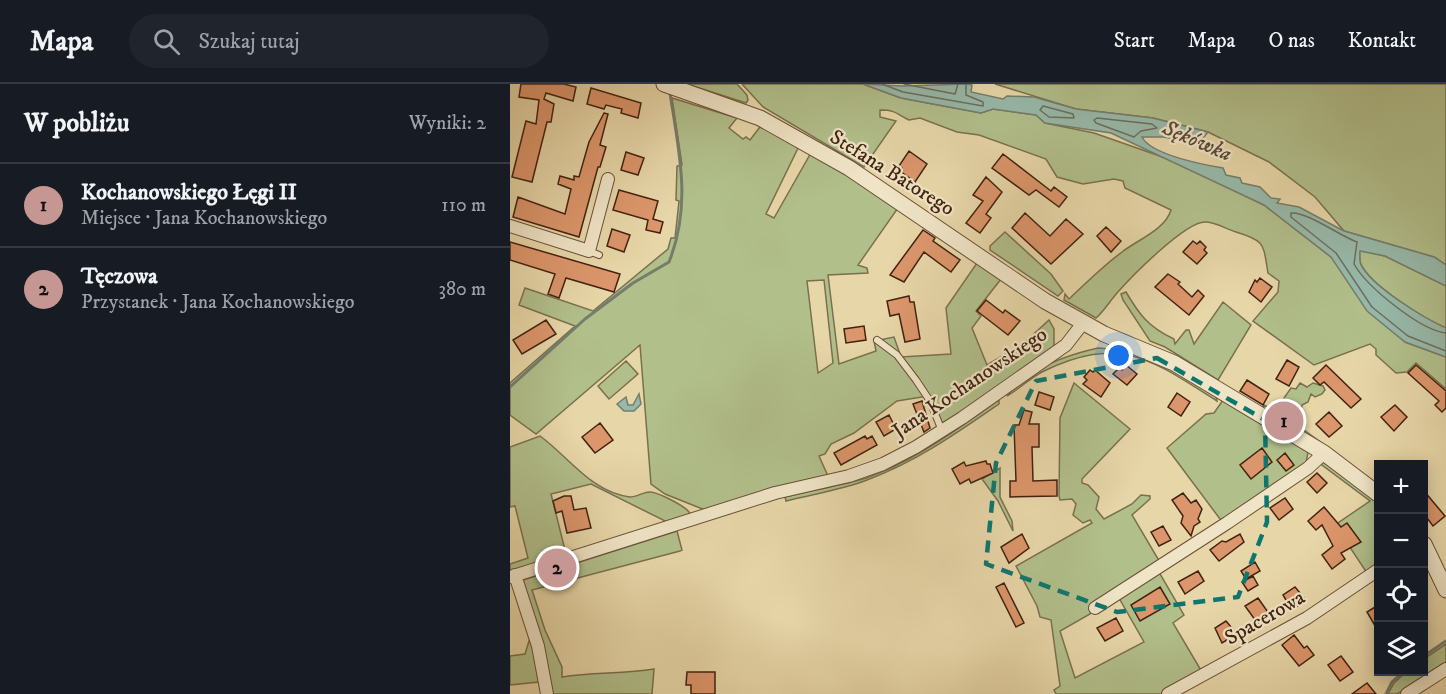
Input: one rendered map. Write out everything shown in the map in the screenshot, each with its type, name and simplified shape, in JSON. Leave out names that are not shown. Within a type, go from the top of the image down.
[{"type":"street","name":"Stefana Batorego","points":[[669,86],[760,118],[849,168],[1045,301],[1083,323]]},
{"type":"street","points":[[510,226],[594,253],[608,179]]},
{"type":"street","name":"Jana Kochanowskiego","points":[[513,576],[775,493],[849,476],[883,464],[942,431],[1066,345],[1083,323]]},
{"type":"street","points":[[1083,323],[1174,363],[1324,453],[1374,491]]},
{"type":"street","points":[[1095,608],[1227,523],[1308,468],[1324,453]]},
{"type":"street","points":[[1428,552],[1446,590]]},
{"type":"street","name":"Spacerowa","points":[[1168,694],[1307,618],[1374,573]]},
{"type":"street","points":[[513,576],[538,646],[547,694]]},
{"type":"street","points":[[1407,694],[1446,669]]},
{"type":"lane","points":[[877,340],[897,355],[916,380],[930,401],[942,431]]},
{"type":"highlighted area","points":[[1157,358],[1265,420],[1267,522],[1238,597],[1117,612],[986,564],[996,463],[1036,381]]},
{"type":"green space","points":[[687,84],[737,84],[747,95],[748,100],[746,103]]},
{"type":"green space","points":[[742,84],[863,84],[901,98],[981,113],[993,109],[1036,115],[1045,123],[1094,133],[1174,161],[1264,205],[1331,257],[1405,342],[1446,357],[1446,389],[1416,363],[1407,372],[1396,373],[1376,355],[1376,349],[1370,344],[1314,365],[1253,321],[1278,292],[1279,281],[1268,273],[1261,245],[1253,238],[1209,222],[1196,224],[1172,240],[1124,285],[1096,318],[1064,300],[1065,294],[1069,299],[1115,257],[1157,229],[1171,210],[1125,188],[1123,181],[1114,179],[1083,184],[1057,177],[1046,159],[979,135],[957,132],[920,118],[909,120],[890,111],[880,110],[880,117],[896,121],[864,167],[763,107]]},
{"type":"green space","points":[[995,84],[1446,84],[1446,265],[1434,257],[1344,231],[1315,197],[1269,162],[1208,132],[1153,118],[1076,109]]},
{"type":"green space","points":[[672,98],[737,118],[729,128],[743,139],[746,137],[750,140],[763,123],[800,144],[766,214],[774,218],[812,151],[898,208],[858,265],[867,268],[868,273],[828,275],[839,364],[876,351],[874,341],[894,337],[901,357],[951,354],[946,308],[979,260],[1001,279],[976,311],[981,316],[972,328],[987,365],[1024,343],[1049,320],[1054,329],[1054,346],[946,423],[940,422],[928,396],[897,401],[854,433],[831,444],[825,454],[819,456],[828,476],[705,510],[665,494],[651,484],[640,345],[536,434],[510,415],[510,383],[575,326],[519,305],[525,288],[593,311],[668,249],[671,238],[675,238],[679,201],[676,200],[677,166],[682,165]],"holes":[[[824,280],[833,363],[818,373],[807,281]]]},
{"type":"green space","points":[[1005,232],[1051,274],[1063,291],[1058,296],[990,250],[990,246]]},
{"type":"green space","points":[[1359,250],[1385,256],[1446,286],[1446,328],[1412,309],[1375,282],[1361,264]]},
{"type":"green space","points":[[1126,292],[1145,319],[1157,330],[1174,339],[1175,344],[1186,330],[1189,330],[1194,344],[1223,302],[1251,325],[1218,380],[1165,347],[1150,341],[1123,300],[1121,294]]},
{"type":"green space","points":[[1098,348],[1133,353],[1161,363],[1216,396],[1217,401],[1154,364],[1115,353],[1094,354],[1071,360],[1039,374],[1007,396],[1025,378],[1048,364]]},
{"type":"green space","points":[[626,361],[638,374],[609,399],[598,386]]},
{"type":"green space","points":[[1074,383],[1130,429],[1082,479],[1082,483],[1088,485],[1099,497],[1096,509],[1104,519],[1132,504],[1141,495],[1150,496],[1150,499],[1132,515],[1161,564],[1093,605],[1090,614],[1060,631],[1075,678],[1144,642],[1119,598],[1159,572],[1184,615],[1173,623],[1202,672],[1161,694],[1056,694],[1054,690],[1060,686],[1051,620],[1040,617],[1037,606],[1016,566],[1092,523],[1090,520],[1083,523],[1073,515],[1076,504],[1072,499],[1060,500],[1059,496],[1060,418]]},
{"type":"green space","points":[[1300,383],[1307,387],[1313,383],[1323,386],[1325,390],[1315,397],[1311,394],[1308,402],[1302,405],[1300,420],[1296,424],[1326,446],[1262,408],[1264,405],[1275,411],[1291,388],[1296,389]]},
{"type":"green space","points":[[999,400],[999,404],[968,426],[902,465],[857,483],[786,501],[785,497],[866,478],[902,463],[935,444]]},
{"type":"green space","points":[[1223,400],[1308,452],[1306,463],[1223,523],[1167,448],[1206,414],[1214,413]]},
{"type":"green space","points":[[540,436],[592,481],[604,488],[630,497],[649,492],[655,493],[679,504],[690,514],[667,522],[591,484],[551,494],[566,554],[510,571],[510,564],[528,558],[515,506],[510,507],[510,447]]},
{"type":"green space","points":[[1322,461],[1374,499],[1374,569],[1367,573],[1335,525],[1370,501],[1318,462]]},
{"type":"green space","points":[[1000,468],[1000,497],[1012,521],[1013,531],[998,501],[982,479]]},
{"type":"green space","points":[[677,531],[682,550],[680,551],[532,590],[545,630],[562,667],[562,677],[654,669],[652,694],[550,694],[523,580]]},
{"type":"green space","points":[[529,641],[532,642],[540,676],[539,682],[510,685],[510,656],[525,654]]},
{"type":"green space","points":[[1446,644],[1446,665],[1428,676],[1428,656]]},
{"type":"green space","points":[[1402,676],[1427,676],[1397,694],[1388,694],[1394,683]]},
{"type":"water","name":"Sękówka","points":[[863,84],[903,86],[967,84],[972,85],[971,92],[1003,99],[1007,96],[1034,97],[1076,109],[1153,118],[1208,132],[1199,143],[1163,137],[1142,137],[1147,143],[1167,154],[1223,168],[1226,175],[1240,178],[1242,183],[1260,187],[1271,198],[1280,199],[1277,203],[1299,207],[1344,231],[1434,257],[1446,265],[1446,286],[1385,256],[1360,251],[1361,265],[1376,283],[1412,309],[1446,328],[1446,357],[1405,342],[1367,311],[1331,257],[1264,205],[1111,133],[1045,123],[1036,115],[993,109],[981,113],[901,98]]},
{"type":"water","points":[[639,394],[641,404],[634,411],[624,411],[617,404],[626,397],[628,405],[633,405]]},
{"type":"building","points":[[521,84],[564,84],[576,87],[573,101],[546,93],[544,99],[554,104],[551,122],[547,122],[532,182],[512,177],[526,121],[536,124],[539,100],[519,97]]},
{"type":"building","points":[[591,88],[641,103],[638,118],[621,113],[622,109],[606,105],[604,109],[587,104]]},
{"type":"building","points":[[604,113],[608,114],[600,145],[606,147],[600,167],[598,167],[579,237],[513,217],[518,197],[565,214],[571,189],[558,184],[560,176],[574,180],[574,176],[579,177],[589,142]]},
{"type":"building","points":[[909,151],[927,164],[915,182],[900,171],[902,168],[899,166]]},
{"type":"building","points":[[626,152],[644,158],[638,175],[621,170]]},
{"type":"building","points":[[1003,154],[1051,191],[1054,187],[1067,197],[1059,207],[1036,190],[1029,195],[992,168]]},
{"type":"building","points":[[986,177],[1002,192],[986,214],[991,218],[980,233],[966,223],[983,201],[973,195]]},
{"type":"building","points":[[619,190],[658,201],[653,219],[663,222],[660,233],[646,230],[648,220],[613,210]]},
{"type":"building","points":[[1025,213],[1050,236],[1066,219],[1083,234],[1051,264],[1012,228]]},
{"type":"building","points":[[1106,227],[1121,241],[1111,252],[1097,236]]},
{"type":"building","points":[[612,229],[630,235],[624,252],[607,246]]},
{"type":"building","points":[[923,230],[935,238],[933,241],[960,260],[951,272],[924,252],[904,282],[890,275]]},
{"type":"building","points":[[1193,241],[1197,244],[1200,241],[1206,247],[1204,250],[1207,253],[1197,264],[1183,252]]},
{"type":"building","points":[[510,242],[620,274],[614,292],[566,278],[559,298],[548,294],[555,274],[510,260]]},
{"type":"building","points":[[1168,274],[1180,282],[1178,284],[1192,297],[1198,290],[1204,296],[1189,315],[1155,287]]},
{"type":"building","points":[[1260,278],[1272,287],[1261,302],[1249,292],[1255,280],[1257,282]]},
{"type":"building","points":[[909,296],[910,302],[914,302],[920,339],[905,342],[899,314],[890,316],[887,301]]},
{"type":"building","points":[[986,300],[1003,313],[1005,310],[1020,321],[1008,335],[977,311]]},
{"type":"building","points":[[546,320],[556,334],[522,354],[513,340]]},
{"type":"building","points":[[864,326],[866,340],[846,343],[844,329]]},
{"type":"building","points":[[1287,360],[1299,367],[1289,386],[1276,379]]},
{"type":"building","points":[[1126,365],[1137,374],[1127,385],[1113,374],[1119,368],[1122,370]]},
{"type":"building","points":[[1326,365],[1361,399],[1351,408],[1324,382],[1320,385],[1313,378]]},
{"type":"building","points":[[1416,365],[1446,391],[1446,408],[1442,412],[1435,405],[1439,401],[1408,373]]},
{"type":"building","points":[[1090,370],[1093,372],[1095,370],[1110,383],[1101,397],[1083,384],[1087,380],[1084,377]]},
{"type":"building","points":[[1247,380],[1269,394],[1263,405],[1240,391]]},
{"type":"building","points":[[1039,392],[1054,397],[1050,410],[1035,405]]},
{"type":"building","points":[[1177,393],[1190,402],[1181,416],[1168,407]]},
{"type":"building","points":[[922,401],[930,428],[924,432],[913,404]]},
{"type":"building","points":[[1395,405],[1407,417],[1394,431],[1381,417]]},
{"type":"building","points":[[1024,410],[1032,412],[1029,424],[1039,424],[1039,447],[1032,447],[1033,481],[1057,480],[1057,496],[1010,497],[1010,481],[1016,481],[1014,425],[1019,425]]},
{"type":"building","points":[[1329,412],[1342,426],[1329,437],[1316,424]]},
{"type":"building","points":[[889,415],[896,429],[884,436],[876,422]]},
{"type":"building","points":[[600,423],[613,440],[595,453],[582,437]]},
{"type":"building","points":[[865,436],[867,439],[872,436],[877,445],[841,465],[834,453]]},
{"type":"building","points":[[1262,448],[1272,462],[1251,479],[1240,465]]},
{"type":"building","points":[[1285,453],[1294,465],[1286,471],[1277,460]]},
{"type":"building","points":[[986,461],[990,464],[993,473],[971,483],[969,479],[960,484],[952,469],[964,462],[966,466]]},
{"type":"building","points":[[1317,473],[1327,483],[1317,493],[1307,482]]},
{"type":"building","points":[[1183,493],[1191,503],[1196,500],[1202,509],[1198,519],[1200,522],[1194,526],[1191,536],[1181,523],[1183,516],[1172,500]]},
{"type":"building","points":[[564,496],[571,496],[574,510],[586,508],[591,528],[567,533],[562,511],[556,513],[553,501]]},
{"type":"building","points":[[1428,496],[1445,516],[1433,526],[1428,519]]},
{"type":"building","points":[[1285,498],[1293,509],[1279,520],[1270,508]]},
{"type":"building","points":[[1324,507],[1341,527],[1347,523],[1361,542],[1341,553],[1345,559],[1332,569],[1322,555],[1333,546],[1322,525],[1316,530],[1308,521]]},
{"type":"building","points":[[1163,526],[1171,540],[1159,546],[1151,532]]},
{"type":"building","points":[[1022,534],[1029,548],[1009,563],[1001,547]]},
{"type":"building","points":[[1240,534],[1244,542],[1219,561],[1210,550],[1222,541],[1226,542]]},
{"type":"building","points":[[1255,562],[1260,571],[1246,579],[1241,571]]},
{"type":"building","points":[[1198,571],[1204,581],[1185,594],[1178,582]]},
{"type":"building","points":[[1253,576],[1258,585],[1248,591],[1242,582]]},
{"type":"building","points":[[1004,583],[1024,623],[1016,627],[996,587]]},
{"type":"building","points":[[1160,587],[1170,604],[1140,621],[1131,605]]},
{"type":"building","points":[[1295,587],[1306,600],[1292,610],[1283,595]]},
{"type":"building","points":[[1258,598],[1270,615],[1258,624],[1245,606]]},
{"type":"building","points":[[1374,608],[1374,624],[1367,612]]},
{"type":"building","points":[[1116,618],[1123,631],[1105,641],[1097,628]]},
{"type":"building","points":[[1226,621],[1237,634],[1222,643],[1215,628]]},
{"type":"building","points":[[1294,635],[1304,648],[1307,646],[1314,655],[1299,666],[1282,645]]},
{"type":"building","points":[[1341,656],[1353,672],[1340,681],[1328,665]]},
{"type":"building","points":[[687,672],[715,672],[715,694],[691,694],[691,685],[686,685]]},
{"type":"building","points":[[1367,683],[1376,694],[1352,694]]},
{"type":"waterway","points":[[510,387],[585,319],[633,283],[669,262],[676,241],[682,199],[680,157],[670,93]]},
{"type":"waterway","points":[[1428,653],[1446,641]]},
{"type":"waterway","points":[[1386,694],[1392,682],[1399,676]]},
{"type":"place","name":"Kochanowskiego Łęgi II","points":[[1284,421]]},
{"type":"place","name":"Tęczowa","points":[[557,568]]}]
